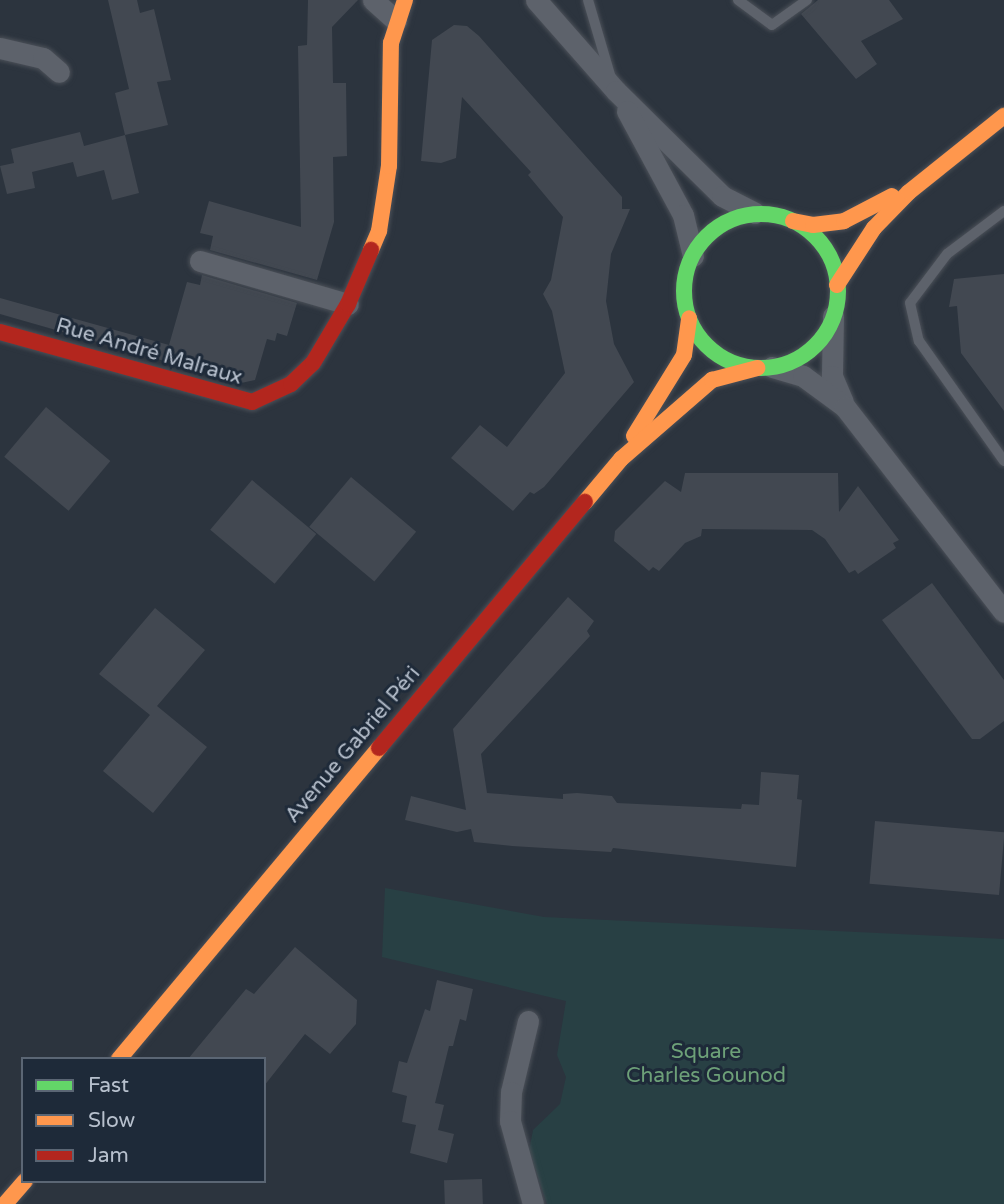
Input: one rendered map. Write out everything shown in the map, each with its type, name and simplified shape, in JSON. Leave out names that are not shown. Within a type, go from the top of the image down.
[{"type":"main road","name":"Rue André Malraux","points":[[0,332],[251,402],[291,384],[313,363],[348,304],[379,230],[386,199],[396,21],[405,0]]},
{"type":"main road","points":[[947,161],[844,221],[813,225],[755,213],[712,231],[693,256],[684,292],[689,318],[714,352],[764,367],[801,357],[819,342],[833,316],[837,285],[874,228],[947,161],[1004,116]]},
{"type":"main road","points":[[793,221],[824,247],[837,285]]},
{"type":"main road","name":"Avenue Gabriel Péri","points":[[121,1057],[621,459],[684,355],[689,318]]},
{"type":"main road","name":"Avenue Gabriel Péri","points":[[621,459],[712,380],[764,367]]},
{"type":"main road","points":[[5,1204],[23,1183]]},
{"type":"street","points":[[373,0],[396,21]]},
{"type":"street","points":[[536,0],[616,91],[722,197],[755,213]]},
{"type":"street","points":[[0,48],[43,58],[59,72]]},
{"type":"street","points":[[616,91],[683,215],[693,256]]},
{"type":"street","points":[[200,261],[348,304]]},
{"type":"street","points":[[833,316],[832,376],[845,407],[1004,612]]},
{"type":"street","points":[[764,367],[803,376],[845,407]]},
{"type":"street","points":[[528,1021],[511,1092],[510,1121],[533,1204]]},
{"type":"lane","points":[[588,0],[616,91]]},
{"type":"lane","points":[[738,0],[772,25],[807,0]]},
{"type":"lane","points":[[1004,211],[947,254],[910,303],[919,341],[1004,461]]},
{"type":"green space","name":"Square Charles Gounod","points":[[385,888],[544,917],[1004,939],[1004,1204],[547,1204],[529,1151],[533,1130],[560,1104],[566,1077],[557,1055],[566,1001],[382,957]]},
{"type":"building","points":[[108,0],[137,0],[140,13],[154,9],[171,80],[157,82],[168,125],[125,135],[115,93],[129,89]]},
{"type":"building","points":[[308,0],[358,0],[332,27],[333,83],[346,83],[347,156],[333,157],[334,222],[317,280],[210,250],[213,236],[200,233],[209,201],[301,227],[298,46],[307,45]]},
{"type":"building","points":[[818,0],[889,0],[903,19],[861,41],[877,64],[856,79],[801,14]]},
{"type":"building","points":[[454,25],[467,26],[479,36],[622,197],[622,209],[630,209],[611,254],[606,301],[614,344],[634,382],[544,487],[534,494],[530,492],[513,511],[451,458],[480,425],[507,447],[565,373],[552,311],[543,294],[551,280],[563,217],[528,175],[531,172],[462,97],[456,158],[441,163],[421,161],[432,40]]},
{"type":"building","points":[[80,132],[84,146],[125,135],[139,193],[112,200],[104,170],[77,177],[73,162],[32,172],[35,188],[7,194],[0,166],[14,163],[11,149]]},
{"type":"building","points":[[1004,274],[1004,411],[961,353],[957,306],[949,307],[954,279]]},
{"type":"building","points":[[202,275],[297,303],[287,336],[277,333],[275,341],[267,339],[255,380],[241,383],[0,314],[0,298],[169,345],[187,282],[200,285]]},
{"type":"building","points":[[46,407],[110,461],[69,511],[4,457]]},
{"type":"building","points":[[685,473],[838,473],[839,512],[858,486],[899,540],[893,543],[896,548],[858,574],[855,570],[849,573],[825,539],[812,530],[702,529],[701,536],[685,543],[659,571],[653,567],[649,571],[614,541],[615,531],[665,481],[681,492]]},
{"type":"building","points":[[351,477],[416,532],[374,581],[309,527]]},
{"type":"building","points":[[252,480],[316,534],[275,584],[210,530]]},
{"type":"building","points":[[932,583],[1004,680],[1004,721],[980,739],[972,739],[882,620]]},
{"type":"building","points":[[568,597],[594,621],[587,631],[590,636],[481,754],[487,793],[563,799],[563,794],[577,793],[612,796],[617,803],[741,809],[742,804],[759,805],[761,772],[799,775],[797,799],[802,800],[796,867],[613,848],[611,852],[474,842],[471,829],[457,832],[405,820],[411,796],[466,810],[453,729]]},
{"type":"building","points":[[155,608],[205,650],[157,706],[207,747],[153,813],[103,771],[150,715],[99,674]]},
{"type":"building","points":[[875,821],[1004,832],[999,895],[870,884]]},
{"type":"building","points":[[295,947],[357,1000],[356,1024],[330,1054],[305,1034],[266,1083],[266,1057],[190,1057],[246,989],[254,994]]},
{"type":"building","points":[[437,980],[473,989],[466,1021],[460,1019],[453,1046],[449,1046],[435,1103],[444,1105],[438,1130],[454,1134],[447,1163],[410,1153],[416,1125],[402,1122],[407,1096],[392,1092],[399,1061],[407,1063],[425,1009],[430,1011]]},
{"type":"building","points":[[482,1179],[483,1204],[445,1204],[444,1180]]},
{"type":"traffic: fast","points":[[761,214],[790,220],[815,237],[832,262],[838,291],[832,320],[815,345],[790,362],[761,368],[732,362],[707,345],[690,320],[684,291],[690,262],[707,237],[732,220],[761,214]]},
{"type":"traffic: slow","points":[[371,250],[379,231],[389,166],[391,43],[405,0]]},
{"type":"traffic: slow","points":[[837,285],[874,228],[909,192],[1004,116]]},
{"type":"traffic: slow","points":[[793,221],[813,225],[844,221],[892,196]]},
{"type":"traffic: slow","points":[[634,436],[684,355],[689,318]]},
{"type":"traffic: slow","points":[[585,502],[621,459],[712,380],[757,368]]},
{"type":"traffic: slow","points":[[121,1057],[379,748]]},
{"type":"traffic: slow","points":[[5,1204],[23,1183]]},
{"type":"traffic: jam","points":[[0,332],[252,402],[291,384],[313,363],[348,304],[371,250]]},
{"type":"traffic: jam","points":[[379,748],[585,502]]}]
